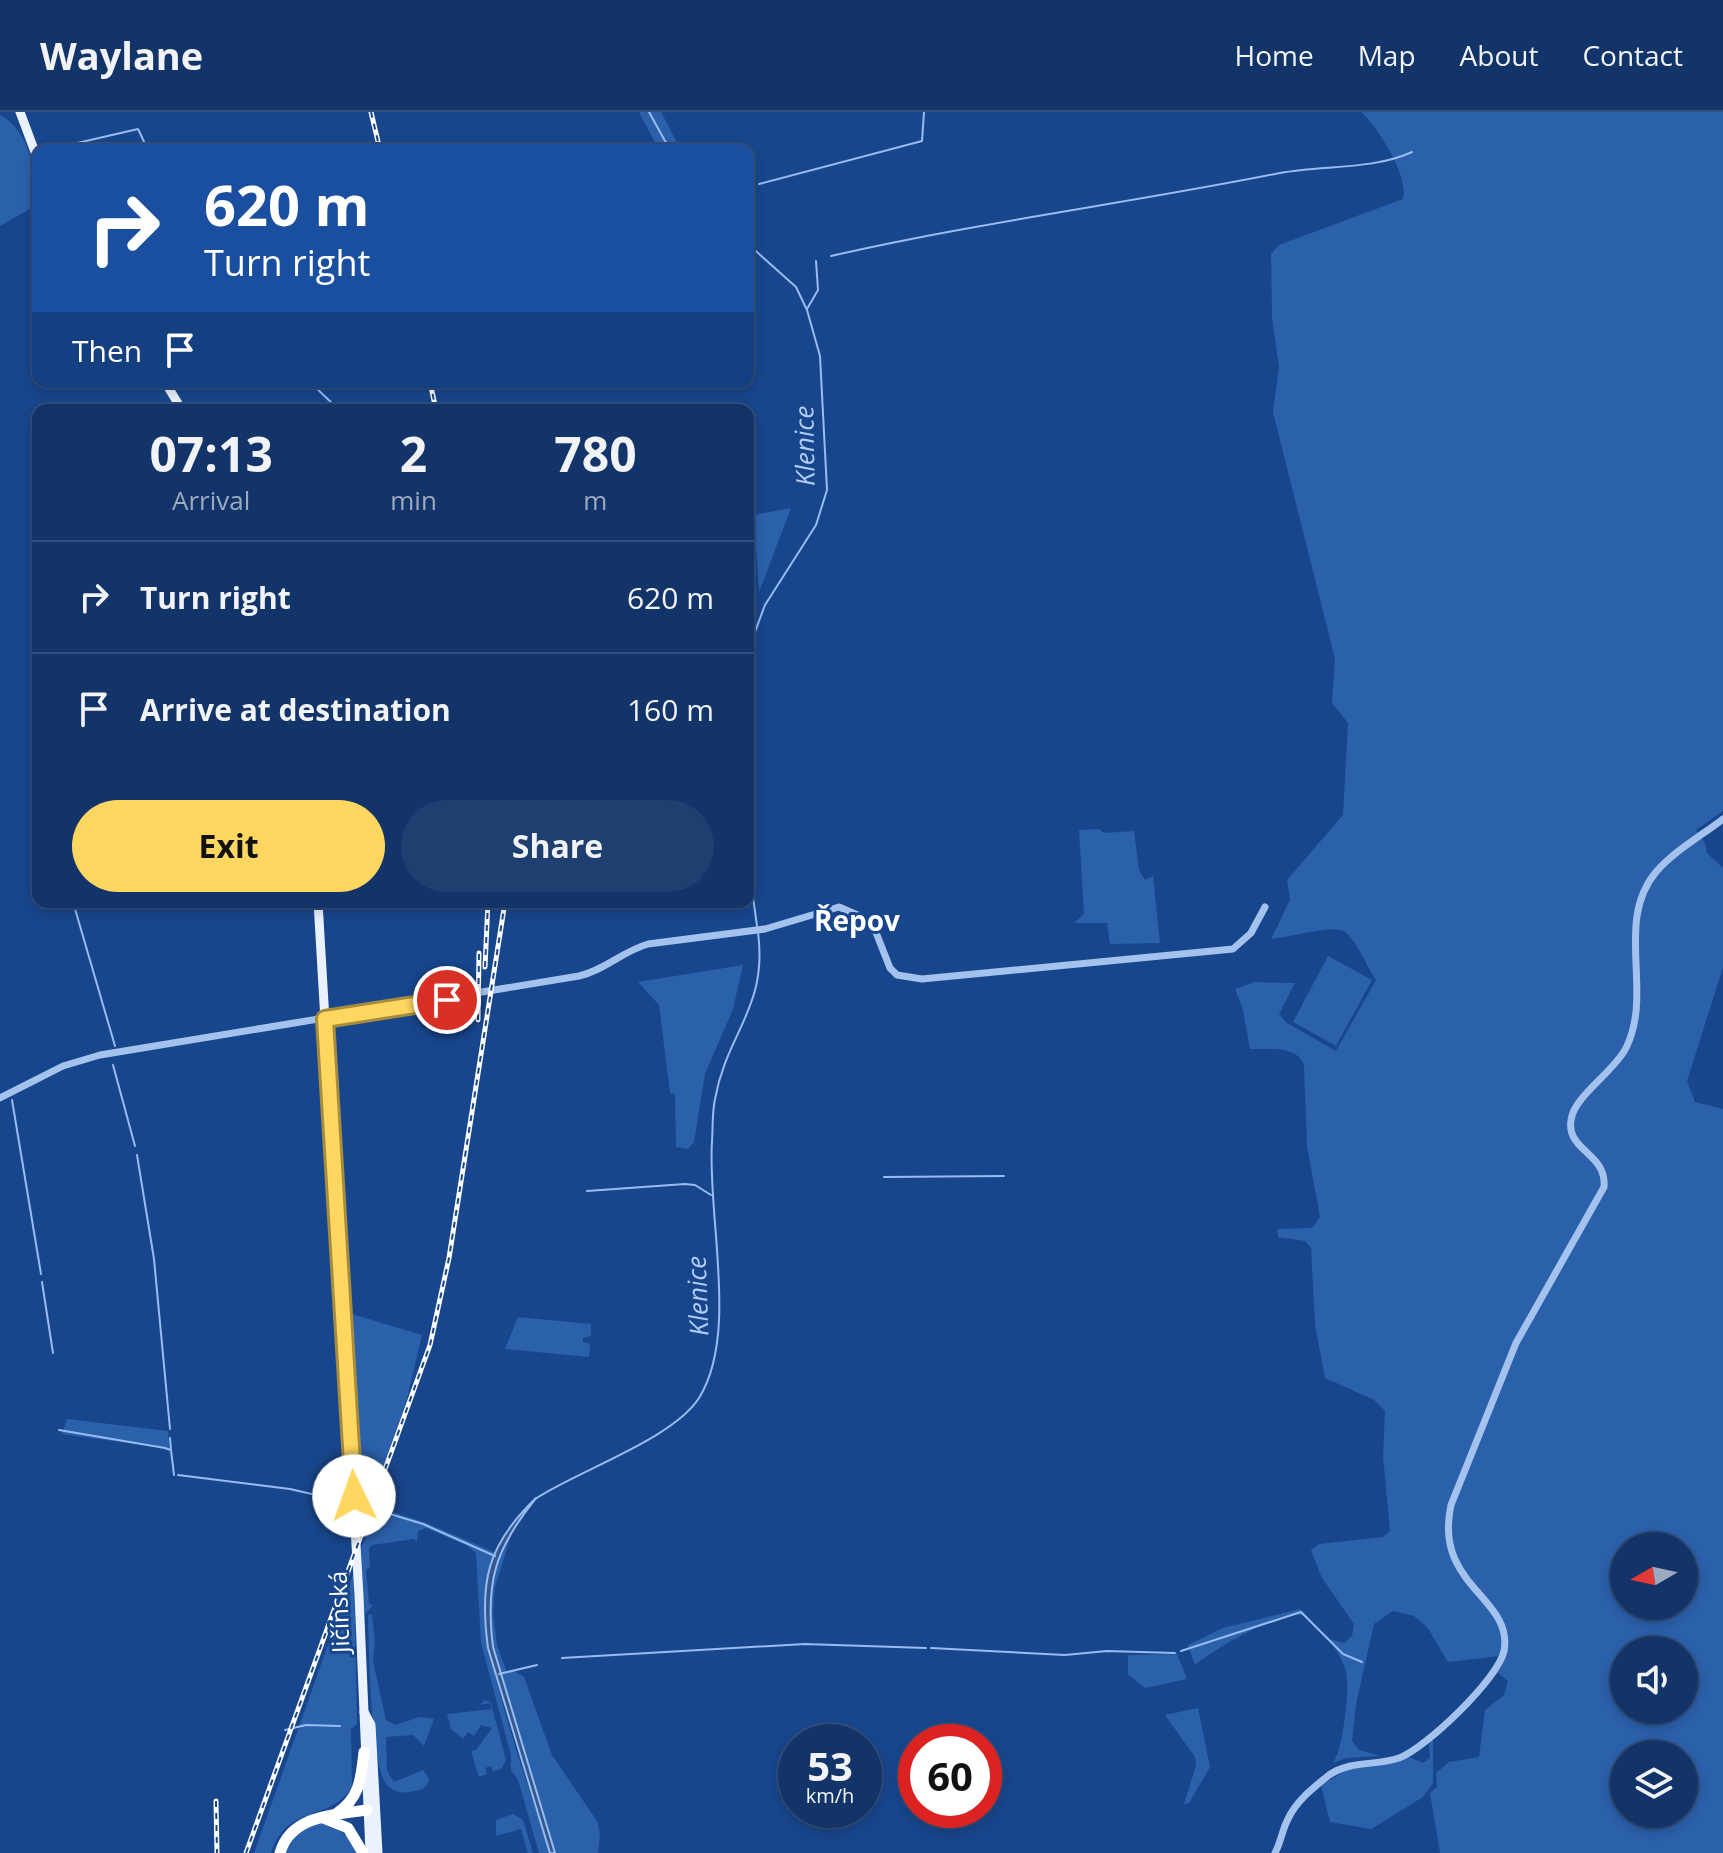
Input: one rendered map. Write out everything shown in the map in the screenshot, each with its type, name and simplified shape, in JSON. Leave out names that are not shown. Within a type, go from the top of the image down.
[{"type":"highway","points":[[335,1815],[348,1806],[359,1789],[364,1752]]},
{"type":"highway","points":[[280,1853],[296,1827],[335,1815],[371,1810]]},
{"type":"highway","points":[[322,1818],[351,1831],[363,1853]]},
{"type":"main road","points":[[20,112],[32,144]]},
{"type":"main road","name":"Jičínská","points":[[318,908],[354,1511],[364,1752],[378,1853]]},
{"type":"main road","name":"Jičínská","points":[[364,1712],[371,1725],[370,1853]]},
{"type":"street","points":[[1275,1853],[1290,1814],[1313,1788],[1343,1767],[1395,1759],[1416,1750],[1488,1679],[1502,1660],[1505,1643],[1500,1621],[1464,1579],[1451,1555],[1447,1524],[1451,1505],[1516,1343],[1604,1187],[1599,1162],[1574,1139],[1571,1118],[1576,1106],[1619,1060],[1634,1031],[1639,993],[1636,923],[1643,891],[1668,860],[1723,819]]},
{"type":"street","points":[[0,1098],[84,1059],[579,976],[606,967],[631,950],[648,944],[765,929],[839,907],[860,916],[875,930],[894,973],[910,979],[922,979],[1233,949],[1247,939],[1265,907]]},
{"type":"shaded area","points":[[639,112],[661,112],[678,144],[656,144]]},
{"type":"shaded area","points":[[1361,112],[1723,112],[1723,811],[1696,830],[1705,843],[1707,853],[1723,868],[1723,967],[1687,1081],[1695,1102],[1723,1109],[1723,1853],[1440,1853],[1430,1793],[1437,1787],[1436,1773],[1449,1762],[1479,1757],[1485,1710],[1504,1695],[1508,1681],[1498,1673],[1504,1662],[1501,1656],[1448,1662],[1427,1627],[1414,1616],[1393,1611],[1374,1624],[1356,1704],[1352,1741],[1359,1750],[1381,1756],[1346,1758],[1333,1763],[1343,1733],[1347,1681],[1344,1665],[1322,1631],[1330,1639],[1344,1643],[1352,1636],[1354,1624],[1322,1578],[1311,1550],[1319,1544],[1383,1537],[1390,1531],[1383,1456],[1385,1411],[1374,1400],[1325,1378],[1315,1325],[1311,1248],[1305,1241],[1278,1237],[1277,1229],[1312,1228],[1320,1217],[1307,1146],[1304,1065],[1300,1058],[1288,1051],[1250,1049],[1243,1010],[1235,989],[1255,982],[1295,983],[1279,1014],[1287,1023],[1336,1051],[1376,980],[1345,932],[1321,930],[1271,939],[1290,900],[1287,880],[1343,815],[1348,723],[1332,703],[1335,659],[1273,412],[1279,367],[1272,317],[1271,254],[1279,245],[1403,199],[1404,189],[1397,165],[1376,129]]},
{"type":"shaded area","points":[[0,115],[18,130],[30,154],[32,207],[0,226]]},
{"type":"shaded area","points":[[791,508],[759,592],[754,515]]},
{"type":"shaded area","points":[[1099,829],[1104,833],[1134,831],[1139,870],[1145,880],[1153,876],[1160,943],[1110,944],[1107,923],[1074,923],[1084,914],[1079,830]]},
{"type":"shaded area","points":[[1328,956],[1372,980],[1336,1046],[1293,1022]]},
{"type":"shaded area","points":[[743,965],[733,1009],[705,1074],[694,1142],[688,1149],[676,1147],[675,1094],[670,1093],[659,1005],[638,982]]},
{"type":"shaded area","points":[[352,1314],[422,1335],[407,1399],[378,1481],[363,1492]]},
{"type":"shaded area","points":[[518,1317],[591,1324],[591,1336],[583,1338],[583,1342],[590,1344],[589,1357],[505,1349]]},
{"type":"shaded area","points":[[67,1419],[168,1431],[171,1461],[169,1451],[157,1447],[62,1434]]},
{"type":"shaded area","points":[[536,1498],[502,1550],[492,1585],[491,1624],[493,1647],[555,1853],[550,1853],[488,1648],[485,1625],[486,1584],[490,1566],[507,1532]]},
{"type":"shaded area","points":[[379,1508],[424,1522],[494,1552],[487,1582],[492,1659],[514,1743],[550,1853],[539,1853],[518,1780],[511,1770],[511,1755],[481,1643],[476,1553],[466,1545],[426,1528],[418,1531],[417,1542],[414,1539],[372,1545],[369,1548],[370,1568],[366,1569],[369,1604],[373,1605],[365,1614],[361,1548]]},
{"type":"shaded area","points":[[515,1523],[495,1587],[493,1612],[497,1645],[507,1673],[514,1671],[524,1677],[552,1755],[597,1821],[600,1834],[598,1853],[555,1853],[501,1681],[489,1613],[490,1586],[499,1553]]},
{"type":"shaded area","points":[[354,1572],[357,1724],[351,1729],[352,1786],[343,1798],[332,1805],[288,1826],[278,1837],[271,1853],[254,1853]]},
{"type":"shaded area","points":[[1300,1609],[1314,1623],[1300,1615],[1277,1619],[1230,1642],[1195,1665],[1188,1645],[1223,1628]]},
{"type":"shaded area","points":[[372,1614],[373,1661],[386,1720],[395,1725],[420,1717],[434,1719],[424,1746],[413,1735],[386,1737],[387,1771],[394,1782],[423,1770],[430,1780],[423,1789],[396,1791],[388,1786],[382,1775],[372,1706],[368,1615]]},
{"type":"shaded area","points":[[1177,1654],[1187,1679],[1145,1688],[1128,1674],[1128,1655]]},
{"type":"shaded area","points":[[485,1700],[491,1703],[506,1760],[502,1768],[493,1772],[491,1766],[485,1768],[487,1774],[479,1777],[471,1751],[476,1750],[492,1728],[481,1725],[474,1736],[468,1732],[463,1739],[451,1729],[447,1714],[492,1709],[490,1703],[480,1705]]},
{"type":"shaded area","points":[[1198,1708],[1210,1767],[1189,1803],[1184,1804],[1196,1766],[1195,1757],[1165,1715]]},
{"type":"shaded area","points":[[1433,1739],[1433,1783],[1423,1797],[1371,1829],[1330,1822],[1321,1785],[1349,1769],[1409,1757],[1423,1763],[1430,1758],[1429,1744]]},
{"type":"shaded area","points":[[513,1814],[523,1820],[533,1853],[528,1853],[521,1829],[496,1836],[496,1820]]},
{"type":"shaded area","points":[[321,1823],[344,1833],[357,1853],[284,1853],[301,1829]]},
{"type":"waterway","name":"Klenice","points":[[649,112],[667,144]]},
{"type":"waterway","points":[[759,184],[922,141],[924,112]]},
{"type":"waterway","points":[[73,144],[138,129],[145,144]]},
{"type":"waterway","points":[[831,256],[1280,173],[1381,162],[1412,152]]},
{"type":"waterway","name":"Klenice","points":[[754,249],[796,287],[807,310],[820,356],[827,490],[816,525],[765,605],[754,635]]},
{"type":"waterway","points":[[807,309],[818,290],[816,261]]},
{"type":"waterway","points":[[316,388],[333,404]]},
{"type":"waterway","name":"Klenice","points":[[754,904],[757,926]]},
{"type":"waterway","points":[[75,908],[115,1046]]},
{"type":"waterway","name":"Klenice","points":[[535,1499],[668,1427],[699,1398],[711,1372],[719,1309],[712,1171],[713,1110],[728,1055],[752,1001],[760,958],[758,932]]},
{"type":"waterway","points":[[113,1065],[135,1146]]},
{"type":"waterway","points":[[12,1100],[41,1274]]},
{"type":"waterway","points":[[137,1155],[154,1259],[170,1429]]},
{"type":"waterway","points":[[884,1177],[1004,1176]]},
{"type":"waterway","points":[[587,1191],[685,1184],[695,1185],[711,1195]]},
{"type":"waterway","points":[[42,1282],[53,1353]]},
{"type":"waterway","points":[[59,1430],[171,1450],[174,1475]]},
{"type":"waterway","points":[[170,1438],[171,1449]]},
{"type":"waterway","points":[[178,1475],[290,1489],[342,1501]]},
{"type":"waterway","points":[[377,1510],[423,1524],[495,1556]]},
{"type":"waterway","points":[[1181,1651],[1301,1612],[1343,1654],[1362,1662]]},
{"type":"waterway","points":[[562,1658],[805,1644],[926,1648]]},
{"type":"waterway","points":[[931,1648],[1065,1655],[1107,1651],[1175,1653]]},
{"type":"waterway","points":[[499,1674],[537,1665]]},
{"type":"waterway","points":[[285,1730],[306,1725],[340,1726]]},
{"type":"railway","points":[[371,112],[379,144]]},
{"type":"railway","points":[[431,388],[435,404]]},
{"type":"railway","points":[[485,967],[488,908]]},
{"type":"railway","points":[[246,1853],[430,1345],[449,1258],[504,908]]},
{"type":"railway","points":[[478,1020],[479,953]]},
{"type":"railway","points":[[216,1801],[217,1853]]},
{"type":"district","name":"Řepov","points":[[857,921]]},
{"type":"route","points":[[354,1496],[325,1019],[447,1000]]}]
